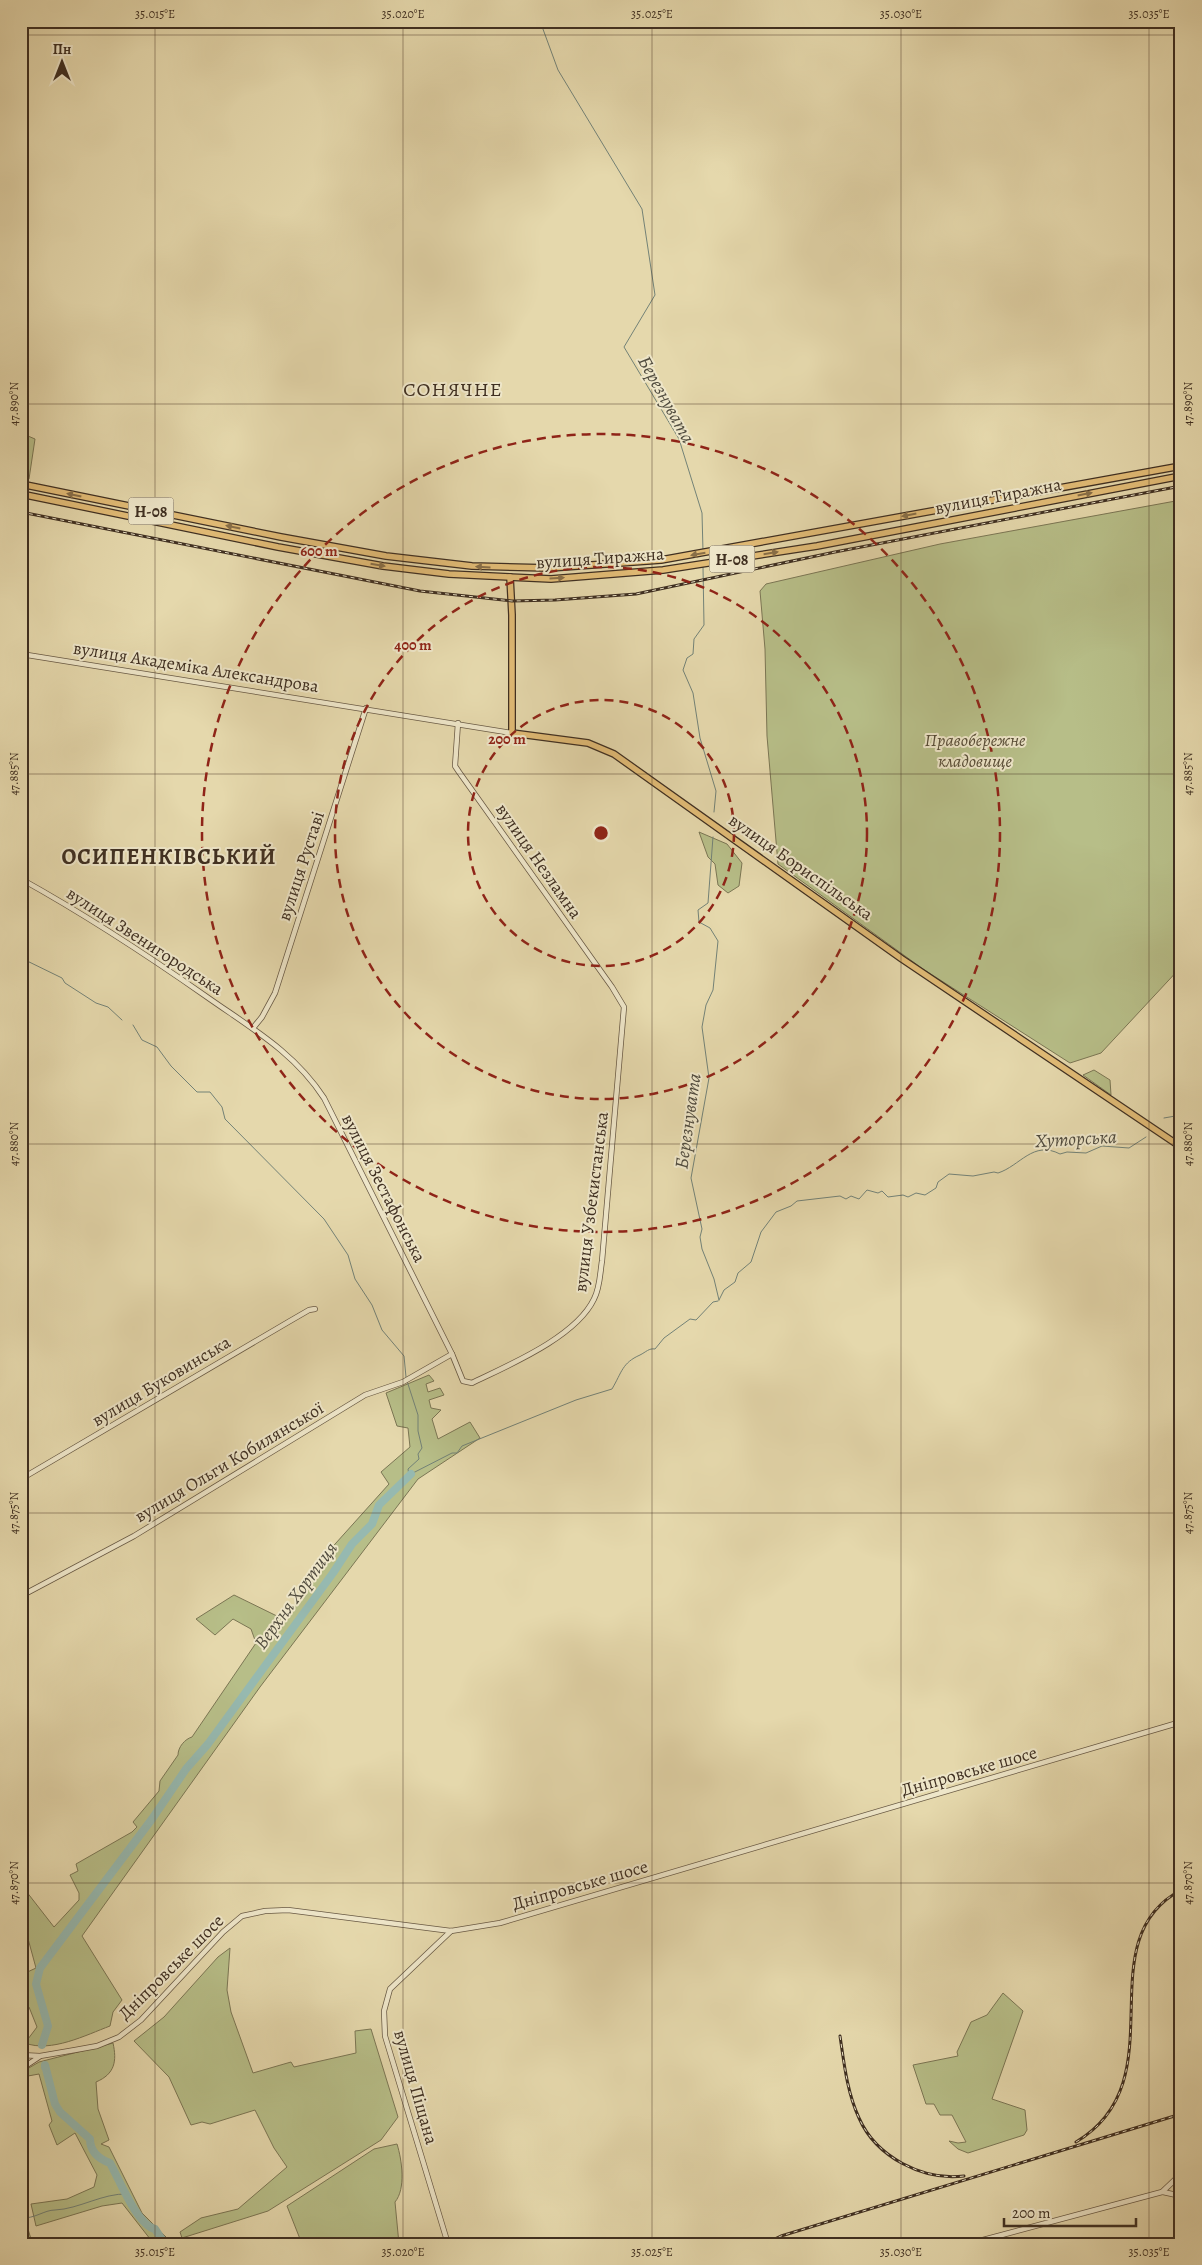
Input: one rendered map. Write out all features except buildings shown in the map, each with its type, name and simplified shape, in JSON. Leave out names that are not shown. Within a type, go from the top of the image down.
[{"type":"main road","name":"вулиця Тиражна","points":[[21,484],[281,537],[386,556],[510,568],[550,568],[661,560],[1181,466]]},
{"type":"main road","name":"вулиця Тиражна","points":[[21,494],[332,558],[449,574],[551,579],[663,570],[859,538],[1181,476]]},
{"type":"main road","points":[[981,501],[985,513]]},
{"type":"main road","points":[[855,525],[859,538]]},
{"type":"main road","points":[[510,568],[512,733]]},
{"type":"main road","name":"вулиця Бориспільська","points":[[512,733],[588,744],[621,758],[902,959],[1181,1146]]},
{"type":"street","name":"вулиця Академіка Александрова","points":[[21,654],[366,708]]},
{"type":"street","name":"вулиця Бориспільська","points":[[366,708],[512,733]]},
{"type":"street","name":"вулиця Руставі","points":[[253,1028],[262,1017],[275,993],[366,708]]},
{"type":"street","name":"вулиця Незламна","points":[[458,723],[455,766],[458,772],[612,987],[624,1007]]},
{"type":"street","name":"вулиця Звенигородська","points":[[21,879],[133,946],[253,1028]]},
{"type":"street","name":"вулиця Узбекистанська","points":[[463,1381],[472,1383],[560,1337],[582,1317],[594,1299],[602,1261],[624,1007]]},
{"type":"street","name":"вулиця Зестафонська","points":[[253,1028],[301,1067],[324,1098],[452,1354],[463,1381]]},
{"type":"street","name":"вулиця Буковинська","points":[[21,1479],[290,1320],[309,1310],[315,1309]]},
{"type":"street","name":"вулиця Ольги Кобилянської","points":[[21,1596],[134,1536],[365,1395],[403,1382],[452,1354]]},
{"type":"street","name":"Дніпровське шосе","points":[[21,2055],[40,2056],[97,2046],[119,2037],[142,2020],[223,1932],[242,1916],[265,1911],[288,1910],[451,1931],[500,1923],[1181,1722]]},
{"type":"street","name":"вулиця Піщана","points":[[448,2244],[385,2036],[384,2019],[390,1989],[451,1931]]},
{"type":"street","points":[[21,2069],[40,2056]]},
{"type":"street","points":[[1162,2192],[1181,2174]]},
{"type":"street","points":[[968,2244],[1162,2192],[1181,2196]]},
{"type":"green space","points":[[21,433],[35,439],[29,479],[21,478]]},
{"type":"green space","name":"Правобережне кладовище","points":[[1181,500],[1181,967],[1101,1053],[1070,1063],[923,969],[778,864],[767,736],[765,649],[760,591],[766,584],[940,544]]},
{"type":"green space","points":[[699,832],[727,844],[742,863],[739,886],[728,893],[718,885],[715,864],[708,857]]},
{"type":"green space","points":[[1094,1070],[1110,1080],[1111,1095],[1083,1075]]},
{"type":"green space","points":[[429,1375],[434,1381],[426,1384],[428,1392],[440,1388],[444,1395],[429,1400],[431,1408],[441,1410],[432,1419],[438,1439],[470,1422],[480,1438],[418,1479],[260,1687],[82,1936],[122,2000],[113,2012],[110,2026],[68,2042],[46,2046],[35,2046],[25,2043],[37,2027],[29,2007],[21,2010],[21,1975],[36,1968],[21,1921],[21,1877],[26,1891],[54,1927],[79,1900],[79,1893],[70,1875],[78,1871],[76,1864],[132,1832],[137,1827],[133,1822],[159,1791],[160,1781],[178,1755],[182,1744],[192,1737],[256,1643],[251,1629],[233,1619],[215,1635],[196,1619],[234,1595],[283,1619],[305,1595],[327,1553],[389,1484],[381,1472],[410,1447],[408,1428],[397,1426],[386,1393]]},
{"type":"green space","points":[[230,1948],[227,1990],[231,2012],[253,2073],[291,2062],[294,2067],[356,2053],[355,2031],[371,2029],[398,2117],[381,2140],[268,2211],[182,2238],[180,2232],[201,2218],[238,2209],[287,2167],[274,2148],[255,2110],[210,2124],[202,2122],[191,2125],[169,2077],[134,2041],[164,2017],[218,1957]]},
{"type":"green space","points":[[1003,1993],[1023,2011],[992,2099],[1025,2110],[1027,2130],[1024,2135],[968,2153],[958,2149],[949,2141],[966,2142],[952,2115],[940,2115],[934,2104],[926,2104],[913,2065],[958,2056],[957,2052],[971,2022],[987,2015]]},
{"type":"green space","points":[[113,2043],[115,2056],[111,2071],[96,2082],[98,2109],[109,2140],[101,2144],[109,2147],[142,2213],[173,2244],[154,2244],[122,2203],[102,2206],[36,2226],[31,2204],[67,2199],[94,2187],[97,2175],[75,2133],[57,2145],[49,2125],[52,2121],[39,2074],[28,2076],[22,2072],[39,2062]]},
{"type":"green space","points":[[397,2144],[402,2174],[401,2190],[395,2202],[399,2244],[302,2244],[287,2206],[374,2149]]},
{"type":"green space","points":[[21,2206],[31,2239],[30,2244],[21,2244]]},
{"type":"waterway","name":"Березнувата","points":[[540,21],[558,70],[642,209],[655,295],[624,347],[679,439],[702,513],[703,551]]},
{"type":"waterway","name":"Березнувата","points":[[703,567],[704,625],[694,639],[693,654],[687,658],[683,670],[693,693],[700,738],[716,791],[714,812]]},
{"type":"waterway","name":"Березнувата","points":[[713,837],[708,903],[698,910],[699,922],[710,928],[718,941],[713,990],[706,1005],[702,1027],[709,1078],[691,1178],[702,1229],[700,1237],[702,1249],[714,1279],[719,1300]]},
{"type":"waterway","points":[[21,958],[62,978],[65,983],[96,1003],[108,1007],[122,1020]]},
{"type":"waterway","points":[[133,1025],[142,1040],[157,1047],[171,1066],[197,1092],[210,1092],[222,1107],[225,1119],[324,1219],[348,1255],[355,1279],[372,1305],[382,1330],[404,1356],[406,1377]]},
{"type":"waterway","name":"Хуторська","points":[[1164,1118],[1181,1115]]},
{"type":"waterway","name":"Хуторська","points":[[719,1300],[724,1290],[735,1282],[738,1273],[751,1262],[761,1232],[776,1212],[791,1206],[797,1201],[840,1196],[846,1199],[851,1196],[859,1199],[867,1190],[878,1193],[882,1191],[888,1197],[903,1195],[908,1197],[916,1193],[925,1195],[936,1188],[938,1182],[949,1174],[973,1176],[998,1173],[1034,1152],[1042,1150],[1060,1154],[1067,1152],[1086,1153],[1102,1146],[1129,1148],[1146,1137]]},
{"type":"waterway","name":"Верхня Хортиця","points":[[411,1474],[452,1453],[457,1453],[462,1446],[576,1400],[612,1389],[629,1361],[649,1350],[655,1349],[664,1338],[690,1319],[696,1320],[713,1302],[718,1301]]},
{"type":"waterway","points":[[407,1381],[418,1415],[418,1431],[422,1448],[418,1454],[419,1459],[408,1469],[409,1476]]},
{"type":"waterway","name":"Верхня Хортиця","points":[[42,2045],[48,2026],[36,1984],[40,1968],[152,1819],[186,1769],[208,1744],[333,1573],[352,1544],[372,1524],[379,1505],[411,1474]]},
{"type":"waterway","name":"Верхня Хортиця","points":[[45,2067],[45,2065],[55,2104],[60,2112],[90,2139],[90,2144],[96,2154],[110,2163],[135,2211],[148,2226],[155,2229],[165,2244]]},
{"type":"waterway","points":[[21,2218],[31,2217],[51,2210],[73,2207],[109,2196],[127,2194]]},
{"type":"railway","points":[[21,512],[420,591],[512,601],[636,594],[835,552],[1181,486]]},
{"type":"railway","points":[[1076,2142],[1106,2116],[1123,2084],[1129,2049],[1133,1976],[1138,1943],[1153,1913],[1181,1890]]},
{"type":"railway","points":[[840,2036],[846,2077],[855,2108],[867,2132],[877,2144],[889,2155],[917,2170],[948,2177],[964,2176]]},
{"type":"railway","points":[[764,2244],[781,2236],[1181,2114]]},
{"type":"district","name":"СОНЯЧНЕ","points":[[453,389]]},
{"type":"district","name":"ОСИПЕНКІВСЬКИЙ","points":[[169,856]]}]
